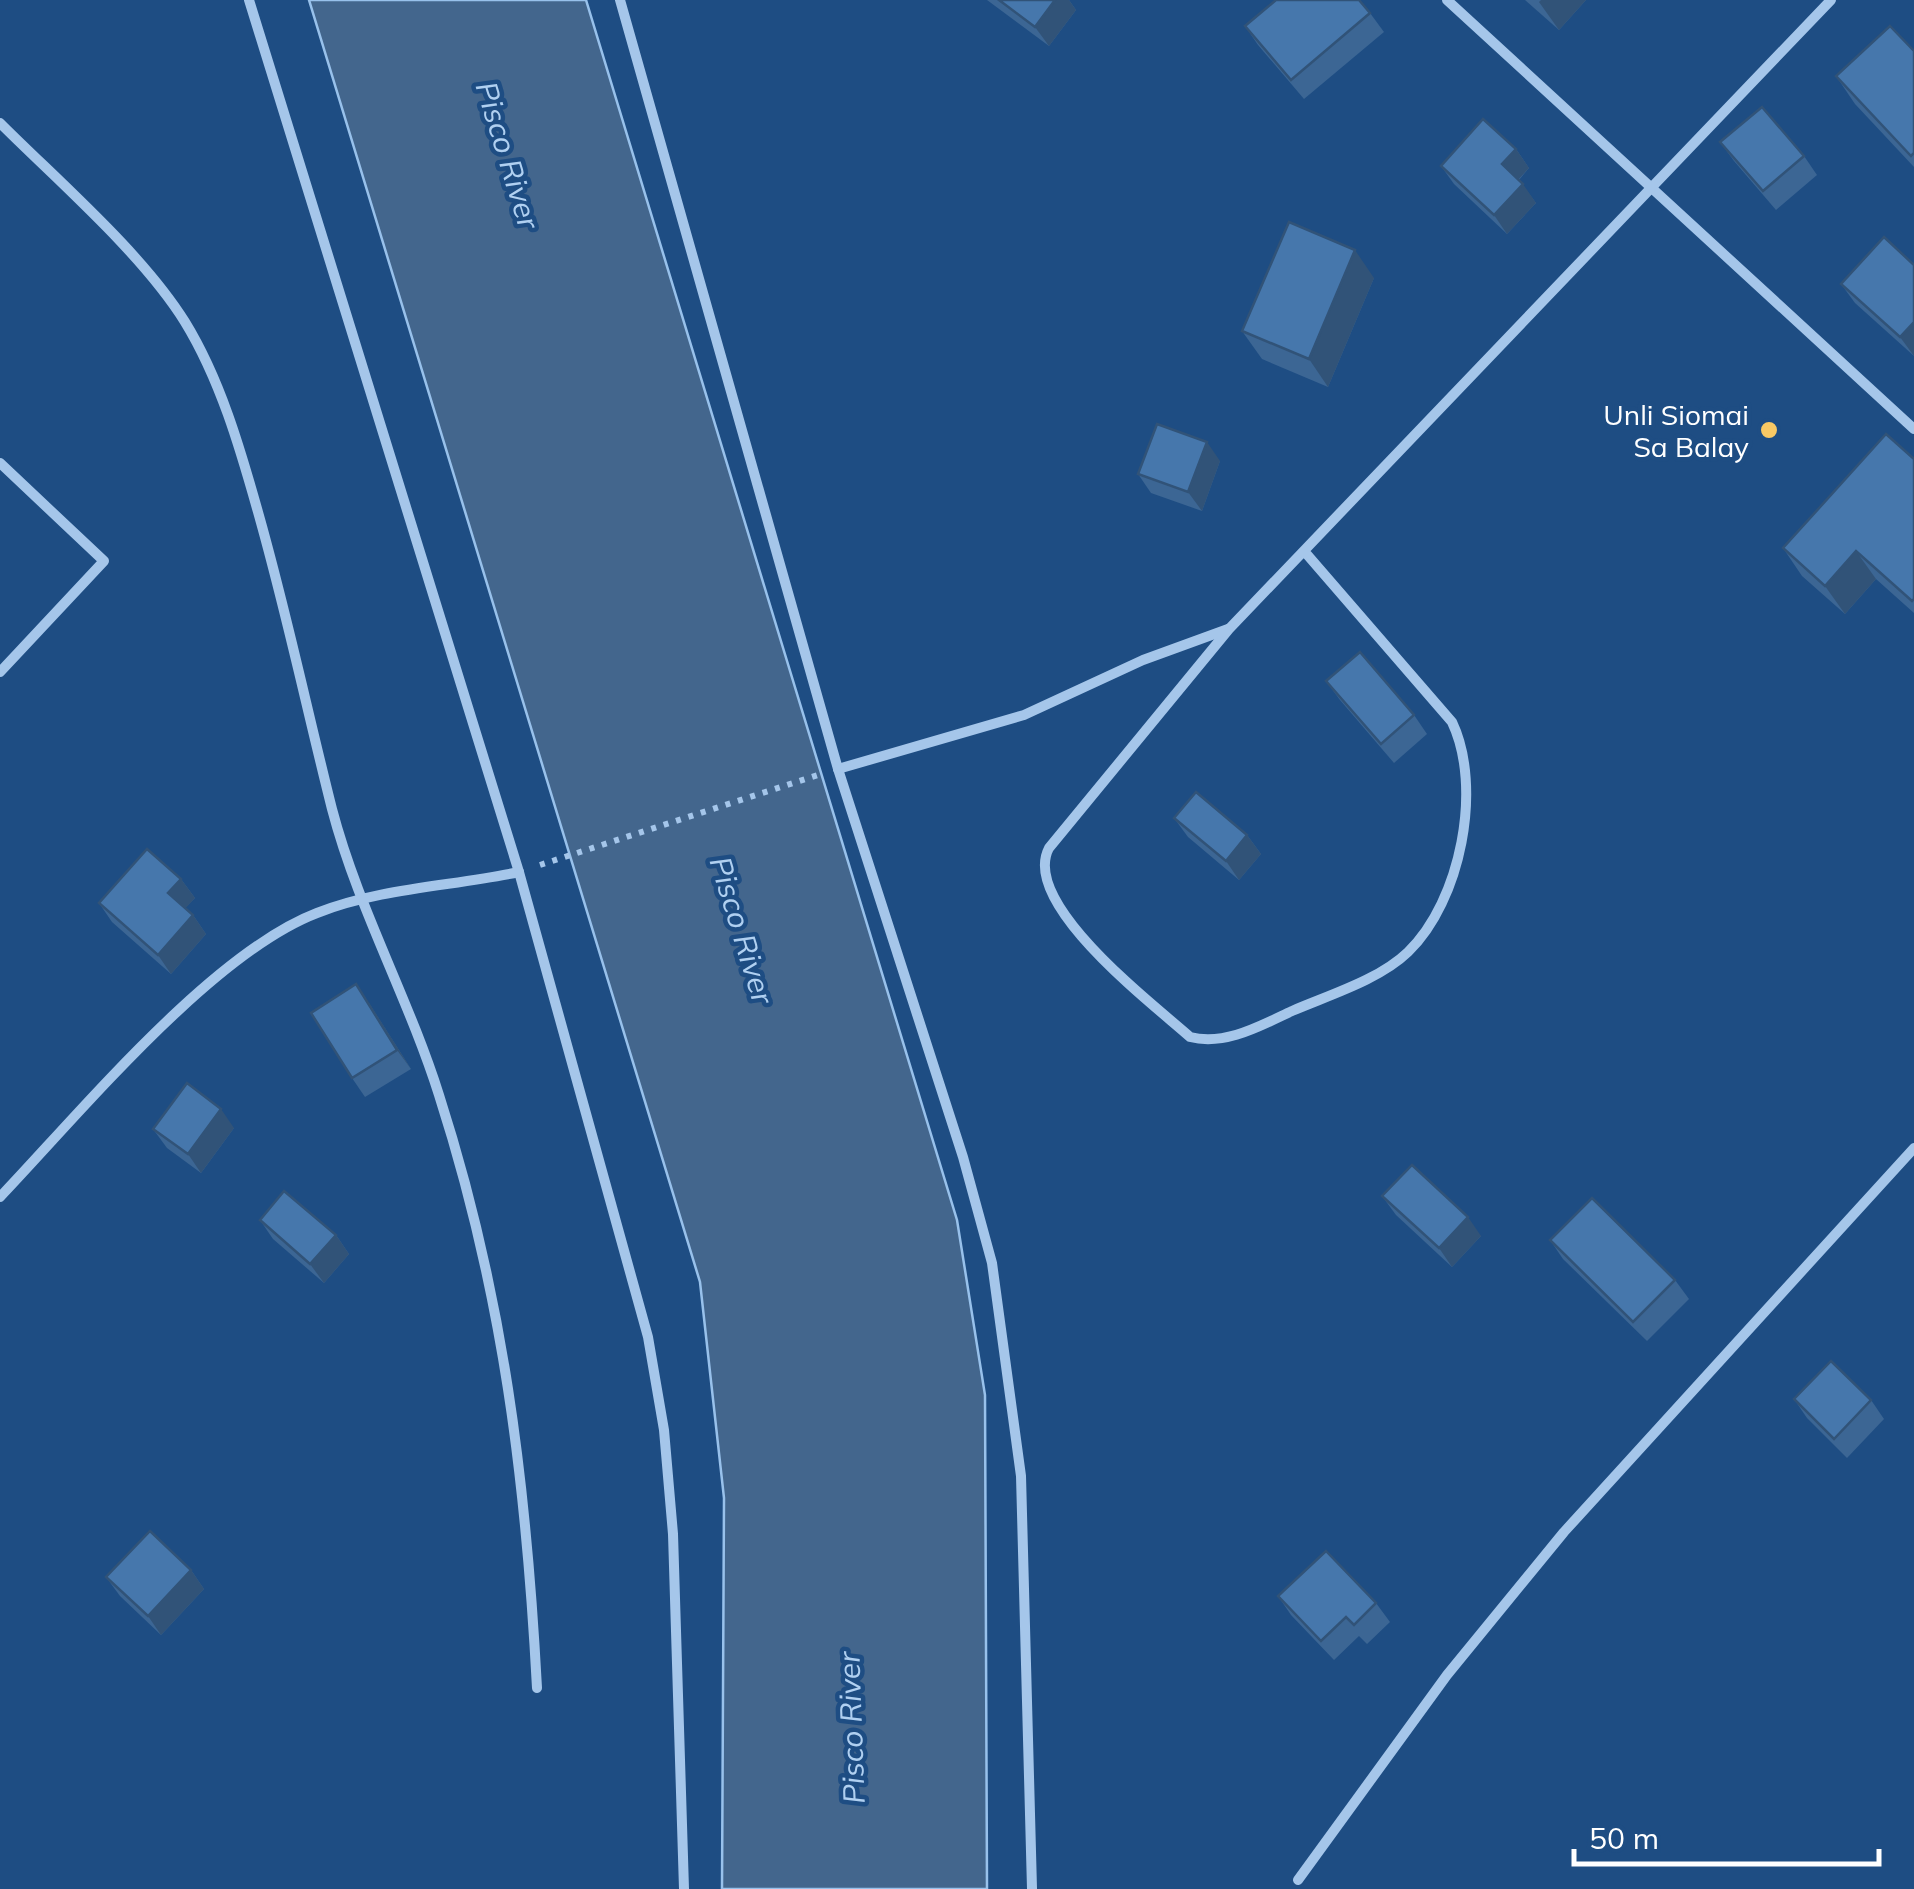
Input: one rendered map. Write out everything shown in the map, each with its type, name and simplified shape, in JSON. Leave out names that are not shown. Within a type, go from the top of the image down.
[{"type":"street","points":[[249,0],[519,872],[643,1319],[660,1411],[673,1534],[684,1889]]},
{"type":"street","points":[[620,0],[838,769],[963,1157],[992,1263],[1021,1476],[1032,1889]]},
{"type":"street","points":[[1447,0],[1914,429]]},
{"type":"street","points":[[1304,550],[1452,722],[1463,745],[1468,810],[1443,897],[1425,932],[1407,954],[1384,969],[1260,1026],[1208,1042],[1190,1037],[1106,961],[1056,904],[1042,872],[1049,848],[1229,629],[1304,550],[1650,187],[1831,0]]},
{"type":"street","points":[[0,123],[148,276],[184,320],[207,363],[248,476],[332,810],[361,898],[419,1034],[480,1238],[514,1403],[529,1544],[537,1688]]},
{"type":"street","points":[[0,464],[104,561],[0,672]]},
{"type":"street","points":[[838,769],[1024,715],[1142,660],[1229,629]]},
{"type":"street","points":[[0,1197],[113,1079],[239,958],[314,913],[361,898],[519,872]]},
{"type":"street","points":[[1298,1880],[1446,1676],[1564,1532],[1914,1148]]},
{"type":"path","points":[[534,867],[826,773]]},
{"type":"water","name":"Pisco River","points":[[309,0],[586,0],[957,1220],[985,1395],[987,1889],[722,1889],[724,1498],[700,1282]]},
{"type":"building","points":[[999,0],[1055,0],[1035,27]]},
{"type":"building","points":[[1276,0],[1359,0],[1370,13],[1291,80],[1245,26]]},
{"type":"building","points":[[1890,26],[1914,51],[1911,156],[1836,76]]},
{"type":"building","points":[[1762,107],[1804,156],[1763,191],[1720,142]]},
{"type":"building","points":[[1483,119],[1516,149],[1502,164],[1523,184],[1494,215],[1441,166]]},
{"type":"building","points":[[1289,222],[1355,250],[1309,359],[1242,331]]},
{"type":"building","points":[[1884,237],[1914,265],[1914,322],[1900,337],[1841,284]]},
{"type":"building","points":[[1157,424],[1207,442],[1188,492],[1138,474]]},
{"type":"building","points":[[1886,434],[1914,459],[1912,601],[1856,551],[1825,586],[1783,548]]},
{"type":"building","points":[[1360,652],[1414,715],[1381,744],[1326,681]]},
{"type":"building","points":[[1196,792],[1247,835],[1226,861],[1174,818]]},
{"type":"building","points":[[147,849],[181,879],[168,893],[193,915],[158,955],[99,903]]},
{"type":"building","points":[[356,984],[397,1050],[352,1078],[311,1013]]},
{"type":"building","points":[[187,1083],[221,1109],[188,1154],[153,1129]]},
{"type":"building","points":[[1412,1165],[1468,1217],[1439,1248],[1382,1196]]},
{"type":"building","points":[[284,1191],[336,1235],[310,1264],[260,1220]]},
{"type":"building","points":[[1592,1198],[1675,1280],[1633,1322],[1550,1240]]},
{"type":"building","points":[[1831,1361],[1871,1400],[1834,1439],[1794,1399]]},
{"type":"building","points":[[150,1531],[191,1570],[148,1616],[106,1577]]},
{"type":"building","points":[[1326,1551],[1376,1603],[1354,1625],[1346,1617],[1321,1641],[1278,1596]]},
{"type":"place","name":"Unli Siomai Sa Balay","points":[[1769,430]]}]
